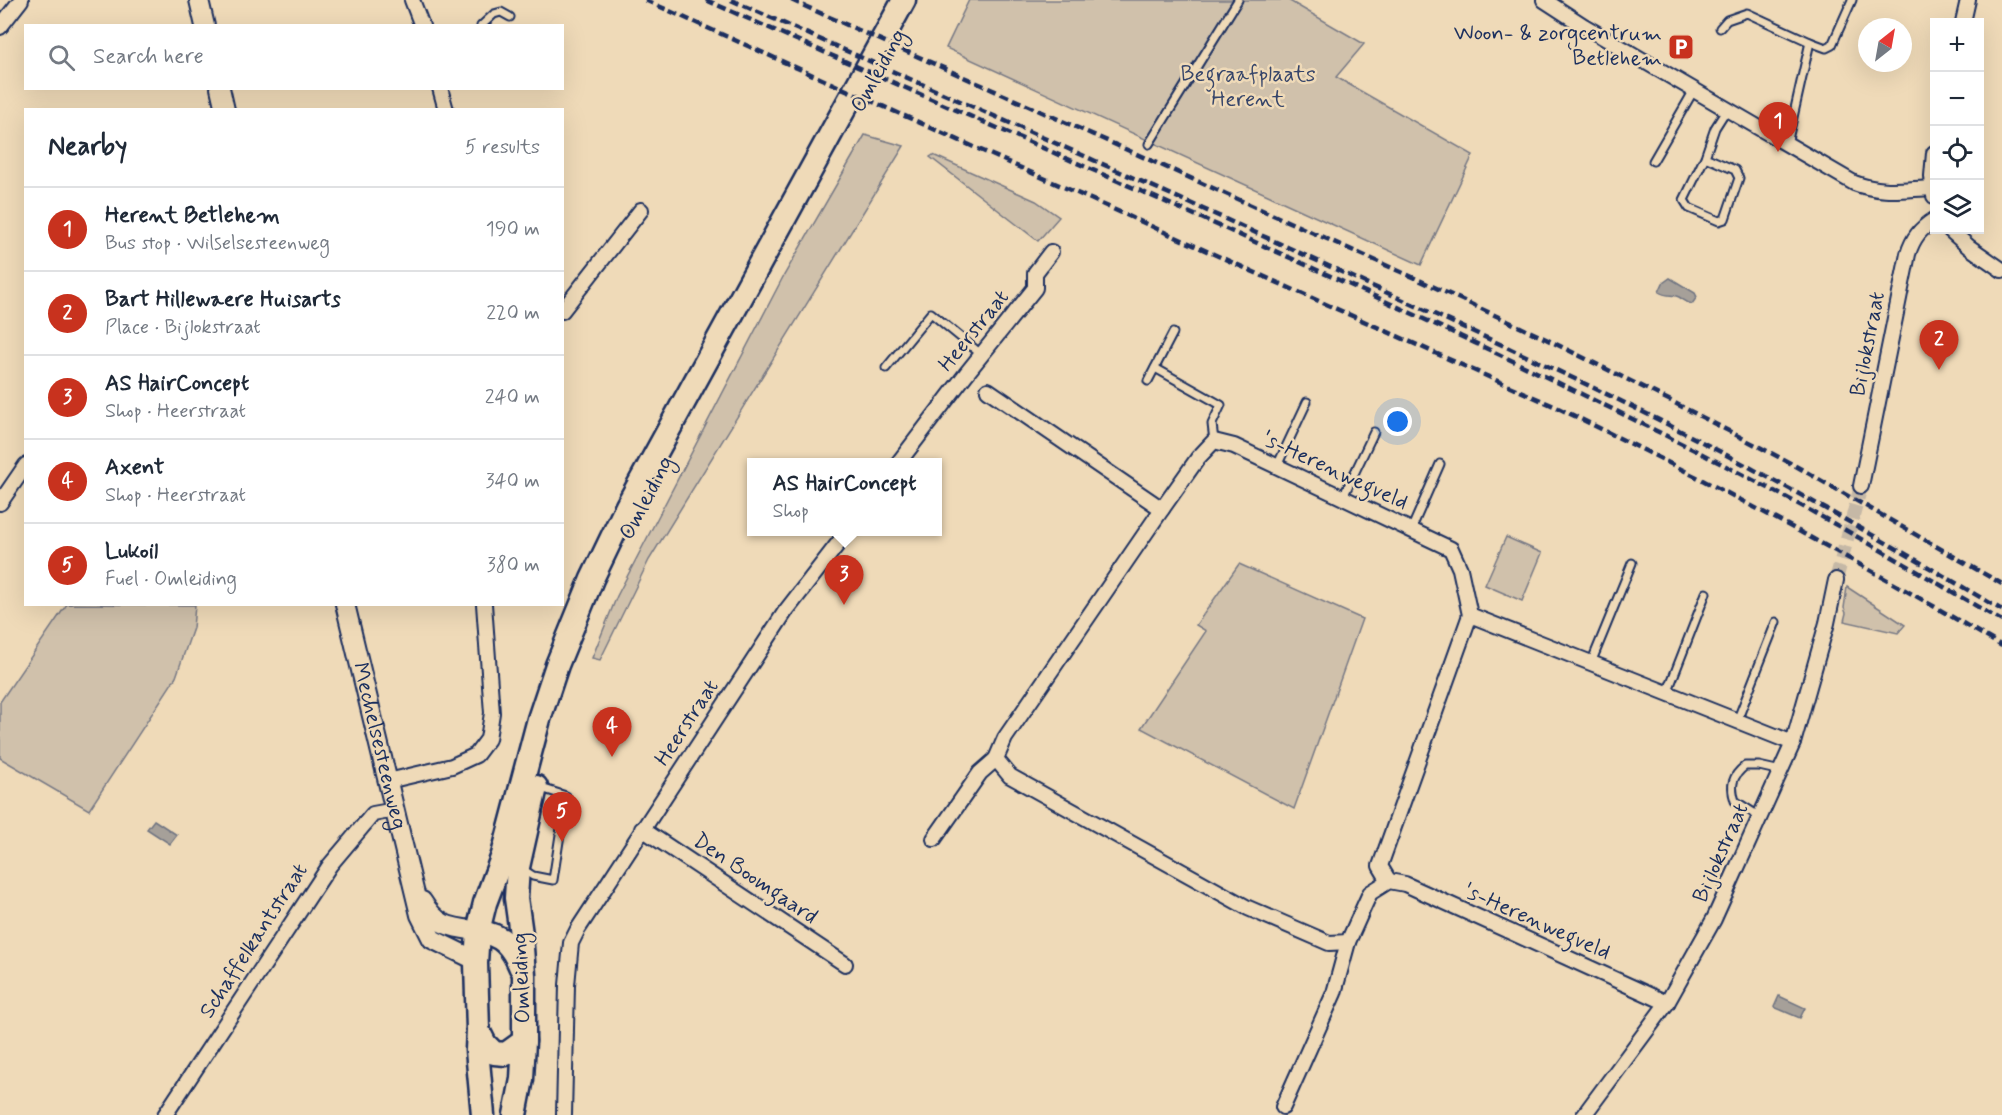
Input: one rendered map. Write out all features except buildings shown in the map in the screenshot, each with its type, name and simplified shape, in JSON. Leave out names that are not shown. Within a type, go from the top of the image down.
[{"type":"main road","name":"Omleiding","points":[[530,785],[539,719],[557,665],[611,537],[891,11],[904,0]]},
{"type":"main road","name":"Omleiding","points":[[476,963],[478,931],[485,903],[510,861],[530,785],[570,668],[606,578],[638,514],[917,0]]},
{"type":"main road","name":"Omleiding","points":[[510,861],[522,934],[524,1041]]},
{"type":"main road","points":[[478,931],[504,940],[514,950],[524,975]]},
{"type":"main road","points":[[476,963],[477,1050],[483,1115]]},
{"type":"main road","points":[[478,1030],[485,1044],[494,1053],[506,1054],[524,1041]]},
{"type":"main road","points":[[515,1115],[522,1079],[524,1041]]},
{"type":"street","points":[[0,27],[21,0]]},
{"type":"street","points":[[200,0],[206,24]]},
{"type":"street","points":[[412,0],[421,24]]},
{"type":"street","points":[[1544,0],[1584,26],[1854,183],[1888,191],[1930,192]]},
{"type":"street","points":[[1964,18],[1968,0]]},
{"type":"street","points":[[220,90],[225,108]]},
{"type":"street","points":[[445,91],[446,108]]},
{"type":"street","points":[[564,308],[641,210]]},
{"type":"street","name":"Bijlokstraat","points":[[1861,486],[1908,254],[1918,232],[1930,224]]},
{"type":"street","points":[[1954,234],[2002,270]]},
{"type":"street","name":"Heerstraat","points":[[902,458],[1035,288],[1035,273],[1052,252]]},
{"type":"street","points":[[988,390],[1162,509]]},
{"type":"street","points":[[934,839],[980,774],[996,759],[1005,738],[1162,509],[1198,458],[1214,441]]},
{"type":"street","name":"'s-Herenwegveld","points":[[1214,441],[1234,446],[1452,549],[1460,569],[1470,615]]},
{"type":"street","points":[[0,503],[24,468]]},
{"type":"street","name":"Heerstraat","points":[[564,1115],[567,985],[571,943],[642,829],[785,612],[843,536]]},
{"type":"street","name":"Bijlokstraat","points":[[1584,1115],[1667,1003],[1714,919],[1793,743],[1827,623],[1836,580]]},
{"type":"street","name":"Mechelsesteenweg","points":[[345,606],[420,915],[432,939],[471,958],[476,963]]},
{"type":"street","points":[[388,781],[452,766],[476,755],[488,739],[492,713],[484,606]]},
{"type":"street","points":[[1283,1107],[1334,993],[1348,942],[1370,893],[1389,881],[1380,866],[1470,615],[1793,743]]},
{"type":"street","points":[[996,759],[1010,776],[1248,908],[1329,943],[1348,942]]},
{"type":"street","name":"Schaffelkantstraat","points":[[165,1115],[330,865],[373,814],[395,810]]},
{"type":"street","name":"Den Boomgaard","points":[[642,829],[845,964]]},
{"type":"street","name":"'s-Herenwegveld","points":[[1389,881],[1405,884],[1667,1003]]},
{"type":"street","name":"Mechelsesteenweg","points":[[414,886],[431,916],[442,924],[478,931]]},
{"type":"lane","points":[[1149,144],[1238,0]]},
{"type":"lane","points":[[1720,28],[1733,16],[1747,13],[1826,48],[1832,45],[1852,0]]},
{"type":"lane","points":[[483,24],[494,14],[501,12],[510,16]]},
{"type":"lane","points":[[1787,144],[1810,42]]},
{"type":"lane","points":[[1653,161],[1694,90]]},
{"type":"lane","points":[[1705,157],[1735,170],[1739,177],[1725,219],[1719,221],[1689,208],[1684,200],[1726,109]]},
{"type":"lane","points":[[886,368],[931,313],[981,355]]},
{"type":"lane","points":[[1148,381],[1173,333]]},
{"type":"lane","points":[[1155,368],[1221,405],[1212,424],[1214,441]]},
{"type":"lane","points":[[1277,466],[1307,402]]},
{"type":"lane","points":[[1343,497],[1374,432]]},
{"type":"lane","points":[[1411,530],[1440,464]]},
{"type":"lane","points":[[1591,663],[1632,563]]},
{"type":"lane","points":[[1666,693],[1706,593]]},
{"type":"lane","points":[[1737,721],[1776,622]]},
{"type":"lane","points":[[1761,817],[1735,801],[1731,786],[1733,778],[1745,766],[1759,765],[1780,771]]},
{"type":"lane","points":[[510,861],[533,876],[554,880],[566,796],[530,785]]},
{"type":"green space","name":"Begraafplaats Herent","points":[[969,0],[1288,0],[1364,44],[1336,77],[1473,155],[1421,265],[946,48]]},
{"type":"green space","points":[[865,135],[904,146],[649,560],[600,660],[592,658],[617,596],[783,277]]},
{"type":"green space","points":[[933,155],[1036,201],[1059,217],[1038,241],[930,157]]},
{"type":"green space","points":[[1506,537],[1542,553],[1522,601],[1485,585]]},
{"type":"green space","points":[[1239,564],[1362,619],[1294,809],[1141,728],[1206,631],[1196,625]]},
{"type":"green space","points":[[1847,587],[1905,625],[1898,633],[1844,621]]},
{"type":"green space","points":[[66,606],[195,606],[193,628],[176,677],[89,810],[0,758],[0,702]]},
{"type":"shaded area","points":[[1670,278],[1695,293],[1697,297],[1692,304],[1679,297],[1659,292],[1663,283]]},
{"type":"shaded area","points":[[154,820],[177,835],[170,844],[147,829]]},
{"type":"shaded area","points":[[1779,996],[1805,1008],[1800,1018],[1774,1007]]},
{"type":"tunnel","points":[[1836,580],[1861,486]]},
{"type":"railway","points":[[645,0],[1556,407],[1781,522],[2002,646]]},
{"type":"railway","points":[[706,0],[1245,237],[1512,361],[1776,492],[1862,539],[2002,621]]},
{"type":"railway","points":[[731,0],[1203,209],[1586,384],[1790,489],[2002,610]]},
{"type":"railway","points":[[791,0],[1419,280],[1546,339],[1794,465],[2002,584]]},
{"type":"place","name":"Woon- & zorgcentrum Betlehem","points":[[1681,47]]},
{"type":"place","name":"Herent Betlehem","points":[[1778,152]]},
{"type":"place","name":"Bart Hillewaere Huisarts","points":[[1939,370]]},
{"type":"place","name":"AS HairConcept","points":[[844,605]]},
{"type":"place","name":"Axent","points":[[612,757]]},
{"type":"place","name":"Lukoil","points":[[562,842]]}]
